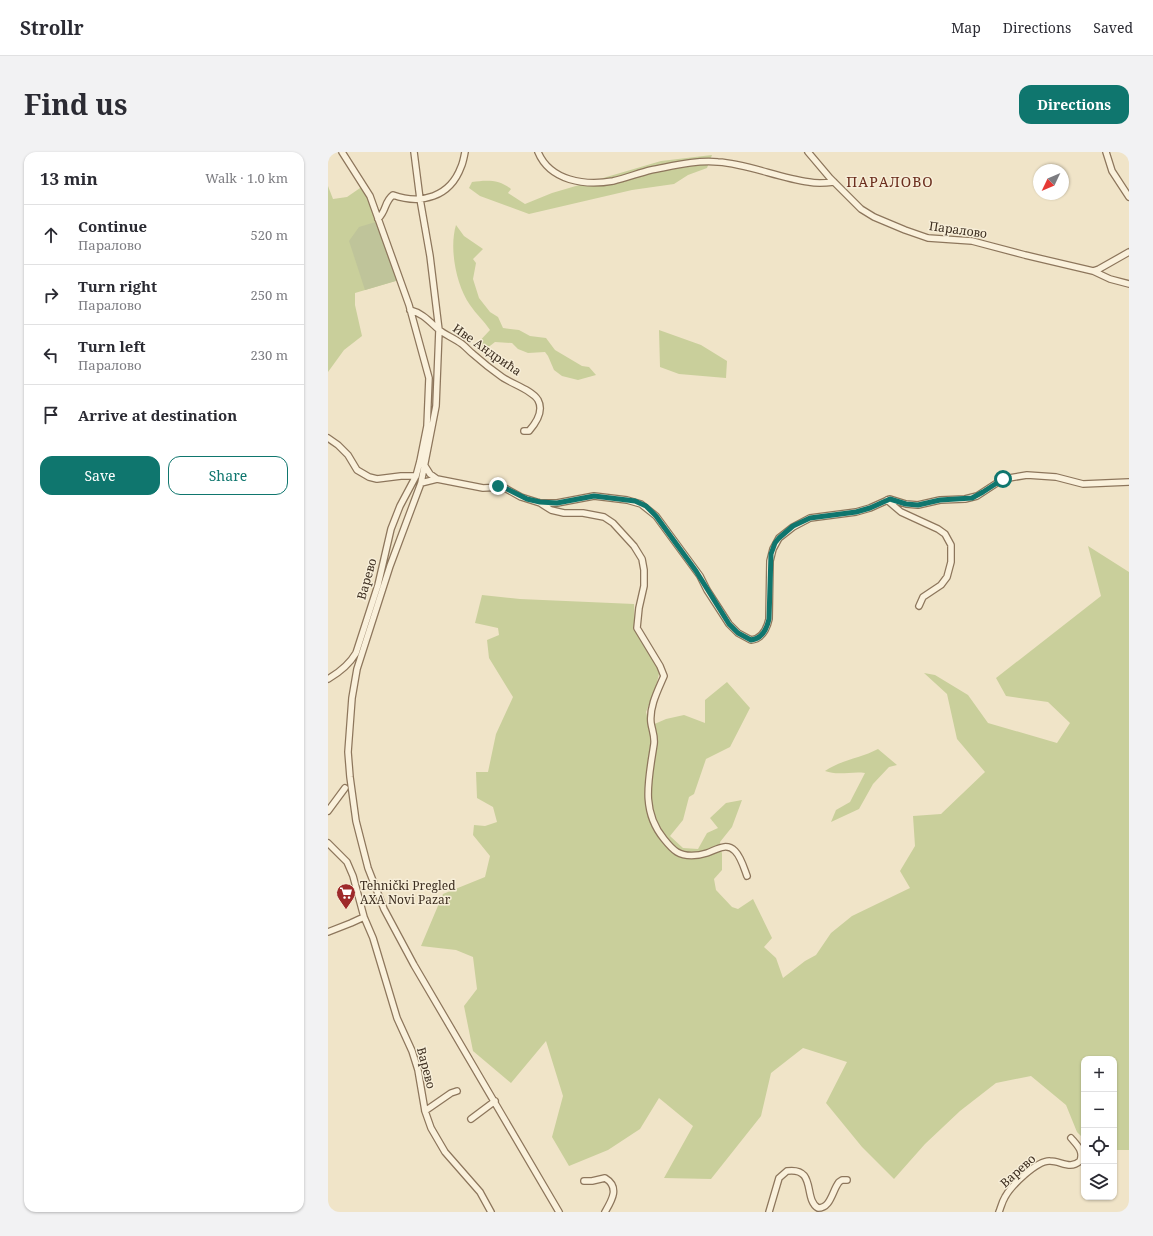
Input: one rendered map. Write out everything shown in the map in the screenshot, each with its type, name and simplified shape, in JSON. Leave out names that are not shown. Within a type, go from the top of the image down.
[{"type":"street","points":[[328,438],[348,455],[357,470],[369,477],[377,479],[416,476],[427,426],[430,385],[410,310],[370,196],[342,152]]},
{"type":"street","points":[[414,152],[420,199],[430,256],[439,330],[436,406],[421,483],[390,566],[357,669],[352,698],[348,752],[356,821],[368,868],[384,909],[414,965],[559,1212]]},
{"type":"street","points":[[378,219],[383,213],[388,199],[393,195],[404,199],[420,199],[442,193],[453,182],[461,167],[465,152]]},
{"type":"street","points":[[538,152],[541,159],[550,171],[560,177],[576,181],[613,181],[650,171],[695,162],[718,162],[747,166],[809,182],[834,182]]},
{"type":"street","name":"Паралово","points":[[808,152],[855,204],[868,214],[905,230],[928,238],[972,241],[1093,271],[1110,279],[1129,284]]},
{"type":"street","points":[[1106,152],[1115,178],[1129,197]]},
{"type":"street","points":[[1093,271],[1129,252]]},
{"type":"street","name":"Иве Андрића","points":[[410,310],[417,312],[439,330],[462,344],[473,355],[502,378],[528,391],[537,398],[540,402],[537,422],[530,431],[524,432]]},
{"type":"street","points":[[424,466],[430,474],[437,479],[482,488],[503,487],[522,497],[540,502],[557,503],[594,496],[635,501],[646,506],[656,516],[696,571],[729,624],[738,633],[751,640],[758,638],[768,623],[770,614],[771,554],[775,543],[793,526],[810,518],[856,512],[870,508],[887,500],[894,499],[906,504],[918,505],[940,500],[966,499],[977,496],[1003,479],[1027,475],[1056,477],[1082,484],[1129,482]]},
{"type":"street","name":"Варево","points":[[328,679],[341,672],[356,653],[378,585],[391,528],[400,506],[416,476]]},
{"type":"street","points":[[421,483],[437,479]]},
{"type":"street","points":[[887,500],[901,512],[944,534],[951,545],[951,562],[947,577],[941,585],[923,597],[919,606]]},
{"type":"street","points":[[540,502],[550,510],[604,517],[613,523],[634,546],[642,559],[644,586],[639,608],[638,628],[660,666],[664,676],[651,713],[651,722],[654,732],[654,743],[649,770],[648,802],[651,819],[667,844],[677,852],[687,855],[706,854],[725,846],[734,851],[740,859],[747,876]]},
{"type":"street","points":[[356,653],[362,656]]},
{"type":"street","points":[[328,811],[345,788]]},
{"type":"street","name":"Варево","points":[[328,843],[347,862],[353,876],[396,1018],[412,1051],[418,1070],[425,1111],[431,1128],[445,1152],[477,1188],[491,1212]]},
{"type":"street","points":[[328,932],[364,916]]},
{"type":"street","points":[[425,1111],[451,1093],[458,1091]]},
{"type":"street","points":[[471,1119],[495,1101]]},
{"type":"street","name":"Варево","points":[[999,1212],[1006,1195],[1042,1162],[1050,1161],[1071,1165],[1080,1161],[1082,1155],[1081,1152],[1071,1138]]},
{"type":"street","points":[[769,1212],[779,1178],[787,1171],[799,1172],[805,1177],[813,1204],[818,1208],[822,1208],[826,1205],[839,1182],[842,1180],[847,1180]]},
{"type":"street","points":[[584,1181],[606,1178],[613,1184],[614,1190],[605,1212]]},
{"type":"green space","points":[[712,155],[707,168],[688,175],[674,184],[632,190],[529,214],[480,196],[469,188],[472,182],[487,181],[502,183],[511,189],[508,193],[525,204],[552,193],[661,161]]},
{"type":"green space","points":[[328,186],[333,199],[347,197],[363,186],[399,280],[355,293],[355,305],[362,336],[344,350],[328,372]]},
{"type":"green space","points":[[379,221],[399,280],[365,290],[349,241],[359,227]]},
{"type":"green space","points":[[456,225],[464,236],[483,249],[473,259],[476,263],[473,279],[479,298],[490,312],[498,317],[503,328],[519,330],[530,336],[546,338],[555,350],[582,366],[589,367],[596,375],[578,380],[562,376],[554,370],[545,352],[528,353],[518,349],[512,343],[495,342],[486,349],[475,346],[490,330],[470,305],[461,287],[455,266],[453,244]]},
{"type":"green space","points":[[659,330],[701,345],[727,361],[726,378],[679,374],[660,367]]},
{"type":"green space","points":[[1088,546],[1129,572],[1129,1150],[1117,1150],[1117,1056],[1081,1056],[1081,1136],[1077,1132],[1066,1105],[1031,1076],[996,1083],[960,1111],[925,1144],[894,1179],[862,1147],[826,1103],[847,1062],[803,1048],[771,1073],[761,1116],[711,1179],[664,1178],[693,1126],[659,1098],[640,1129],[608,1150],[569,1166],[552,1137],[563,1096],[546,1041],[511,1083],[473,1051],[464,1006],[477,989],[473,957],[456,950],[421,946],[443,894],[485,877],[490,856],[473,835],[474,825],[485,826],[497,822],[493,807],[477,798],[476,772],[488,772],[496,734],[513,697],[489,658],[487,640],[499,635],[498,628],[475,623],[482,595],[520,599],[634,604],[635,629],[646,647],[661,666],[655,690],[646,712],[650,726],[666,719],[684,715],[705,723],[705,700],[727,682],[750,708],[730,747],[706,759],[694,794],[689,797],[683,820],[670,836],[683,848],[698,849],[707,833],[718,828],[710,818],[726,803],[742,800],[732,827],[720,842],[722,870],[714,879],[716,890],[732,907],[738,909],[753,899],[772,938],[764,947],[776,958],[783,978],[805,961],[816,955],[831,933],[852,916],[910,888],[900,871],[915,846],[913,816],[941,814],[985,772],[957,739],[947,694],[924,673],[935,675],[968,695],[988,723],[1057,743],[1070,723],[1048,702],[1006,696],[996,678],[1101,596]]},
{"type":"green space","points":[[878,749],[897,765],[889,767],[873,784],[859,809],[831,822],[836,810],[850,802],[865,773],[835,773],[825,771],[838,764]]},
{"type":"place","name":"Tehnički Pregled AXA Novi Pazar","points":[[346,910]]},
{"type":"district","name":"ПАРАЛОВО","points":[[890,182]]},
{"type":"route","points":[[498,486],[501,486],[527,499],[546,503],[557,503],[594,496],[620,498],[635,501],[646,506],[656,516],[700,576],[725,620],[733,629],[747,639],[755,640],[764,632],[770,614],[770,561],[772,549],[779,538],[793,526],[815,516],[856,512],[870,508],[890,499],[906,504],[918,505],[940,500],[972,498],[1003,479]]}]
